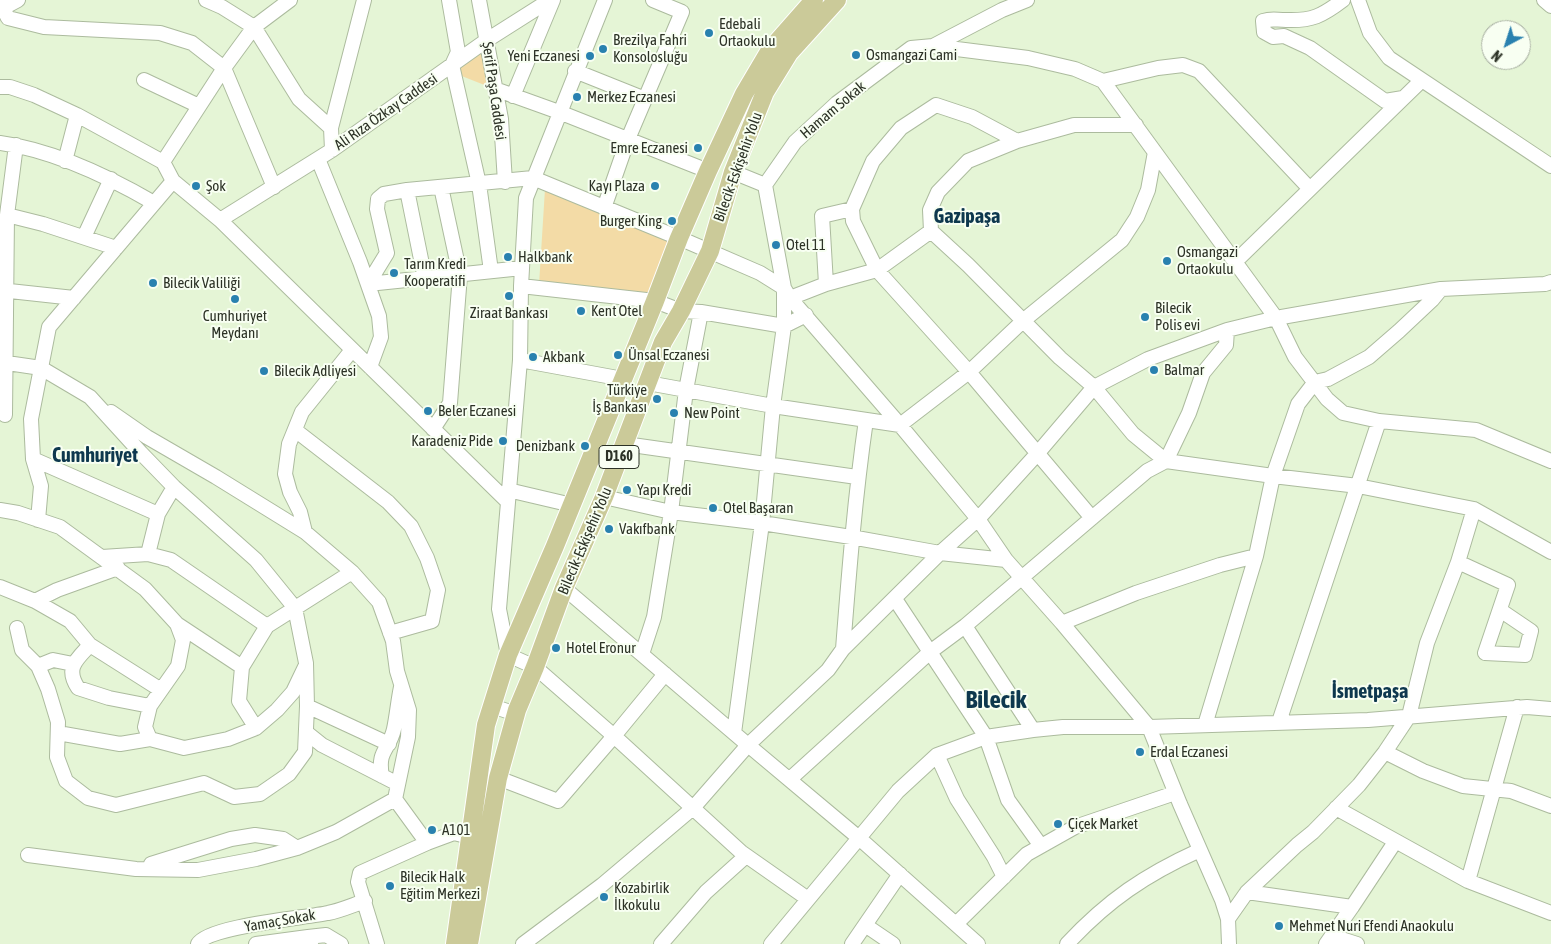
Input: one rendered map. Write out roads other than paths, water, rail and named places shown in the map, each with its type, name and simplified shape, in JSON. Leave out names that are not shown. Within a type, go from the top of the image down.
[{"type":"main road","name":"Bilecik-Eskişehir Yolu","points":[[455,944],[486,725],[508,655],[572,505],[679,238],[708,171],[744,94],[770,50],[814,0]]},
{"type":"main road","name":"Bilecik-Eskişehir Yolu","points":[[469,944],[498,778],[516,714],[564,588],[604,497],[663,342],[681,312],[710,251],[733,172],[765,92],[789,53],[837,0]]},
{"type":"street","points":[[18,0],[2,5],[8,18],[44,27],[160,33],[192,43],[224,68],[274,187]]},
{"type":"street","points":[[206,0],[223,3],[254,27],[299,99],[331,128]]},
{"type":"street","points":[[163,162],[224,68],[254,27],[290,0]]},
{"type":"street","points":[[332,150],[331,128],[364,0]]},
{"type":"street","points":[[448,0],[458,52],[452,65],[479,184],[491,272]]},
{"type":"street","name":"Şerif Paşa Caddesi","points":[[480,0],[500,119],[505,182]]},
{"type":"street","points":[[513,96],[552,0]]},
{"type":"street","name":"Ali Rıza Özkay Caddesi","points":[[220,220],[332,150],[487,40],[552,0]]},
{"type":"street","points":[[605,0],[575,71],[526,198],[521,286],[520,360],[507,496],[499,609],[508,655],[535,667],[746,856],[808,899]]},
{"type":"street","points":[[604,208],[628,139],[682,12],[653,0]]},
{"type":"street","points":[[933,46],[1002,10],[1027,0]]},
{"type":"street","points":[[1343,0],[1327,13],[1313,19],[1285,20],[1271,18],[1263,21],[1264,32],[1274,37],[1284,36],[1310,48],[1385,101],[1403,98]]},
{"type":"street","points":[[1358,0],[1370,32],[1389,58],[1551,166]]},
{"type":"street","points":[[1544,0],[1551,6]]},
{"type":"street","name":"Hamam Sokak","points":[[766,185],[795,142],[837,102],[911,48],[933,46],[1028,58],[1075,69],[1103,81]]},
{"type":"street","points":[[1310,188],[1199,71],[1183,65],[1158,68],[1103,81],[1276,318],[1295,356],[1327,399],[1343,413],[1379,421],[1476,430],[1551,461]]},
{"type":"street","points":[[575,71],[645,99]]},
{"type":"street","points":[[144,80],[199,106]]},
{"type":"street","points":[[1236,261],[1422,80]]},
{"type":"street","points":[[0,87],[10,87],[34,95],[77,115],[163,162],[173,181],[220,220],[433,429],[507,496],[572,505]]},
{"type":"street","points":[[495,89],[559,112],[708,171]]},
{"type":"street","points":[[1016,141],[972,117],[936,105],[901,128],[873,161],[852,209],[853,221],[877,270],[969,372],[1092,518]]},
{"type":"street","points":[[65,161],[77,115]]},
{"type":"street","points":[[1136,125],[1074,124],[1016,141],[968,161],[938,192],[930,210],[931,231],[1024,320],[1060,358],[1094,387],[1133,434],[1166,461],[1358,486],[1474,509],[1551,552]]},
{"type":"street","points":[[0,143],[16,145],[65,161],[111,179],[154,203]]},
{"type":"street","points":[[5,415],[3,290],[7,215],[16,145]]},
{"type":"street","points":[[648,383],[773,406],[900,424],[969,372],[1024,320],[1122,240],[1137,217],[1148,190],[1155,152]]},
{"type":"street","points":[[318,159],[379,316],[381,337],[370,367]]},
{"type":"street","points":[[733,172],[766,185],[787,293],[773,406],[762,523],[734,734]]},
{"type":"street","points":[[368,284],[388,253],[378,208],[378,199],[384,194],[407,190],[533,178],[710,251],[760,274],[787,293],[900,424],[978,519],[1006,560],[1062,623],[1149,727],[1175,793],[1222,900],[1228,918],[1229,944]]},
{"type":"street","points":[[84,237],[111,179]]},
{"type":"street","points":[[38,520],[41,486],[33,459],[31,419],[49,327],[173,181]]},
{"type":"street","points":[[433,429],[450,403],[460,275],[441,187]]},
{"type":"street","points":[[407,190],[425,278]]},
{"type":"street","points":[[826,284],[822,216],[852,209]]},
{"type":"street","points":[[7,215],[116,248]]},
{"type":"street","points":[[787,293],[877,270],[931,231]]},
{"type":"street","points":[[368,284],[522,268]]},
{"type":"street","points":[[523,944],[602,886],[693,808],[748,745],[828,670],[843,649],[940,553],[978,519],[1038,454],[1094,387],[1148,359],[1227,330],[1276,318],[1441,289],[1545,284],[1551,282]]},
{"type":"street","points":[[521,286],[655,301],[681,312],[701,312],[784,326],[806,315]]},
{"type":"street","points":[[1205,725],[1256,556],[1273,476],[1298,404],[1315,382],[1328,379],[1369,356],[1399,332],[1441,289]]},
{"type":"street","points":[[3,290],[74,298]]},
{"type":"street","points":[[642,654],[654,617],[671,512],[686,390],[701,312]]},
{"type":"street","points":[[790,779],[930,652],[965,626],[1148,471],[1166,461],[1189,413],[1204,373],[1226,345],[1227,330]]},
{"type":"street","points":[[305,532],[300,512],[290,492],[285,474],[289,444],[302,412],[352,350]]},
{"type":"street","points":[[520,360],[623,379]]},
{"type":"street","points":[[3,362],[41,368],[90,397],[147,437],[305,532],[352,572],[379,602],[390,633],[401,687],[409,710],[408,737],[395,800],[427,843]]},
{"type":"street","points":[[17,628],[22,650],[38,666],[48,689],[58,722],[57,757],[66,782],[88,798],[116,805],[204,783],[234,797],[260,794],[289,774],[305,752],[308,706],[306,663],[295,608],[256,560],[174,487],[90,397]]},
{"type":"street","points":[[843,649],[851,537],[866,420]]},
{"type":"street","points":[[1279,722],[1379,421]]},
{"type":"street","points":[[294,430],[388,502],[411,526],[427,558],[438,590],[432,621],[390,633]]},
{"type":"street","points":[[625,444],[858,477]]},
{"type":"street","points":[[33,459],[158,514]]},
{"type":"street","points":[[148,554],[158,514],[174,487]]},
{"type":"street","points":[[604,497],[671,512],[762,523],[940,553],[1006,560]]},
{"type":"street","points":[[1228,918],[1247,892],[1359,784],[1385,752],[1409,716],[1427,643],[1458,562],[1474,509]]},
{"type":"street","points":[[0,510],[60,527],[145,589],[177,624],[242,667]]},
{"type":"street","points":[[102,557],[148,554],[171,560],[267,626]]},
{"type":"street","points":[[1062,623],[1136,592],[1220,565],[1256,556]]},
{"type":"street","points":[[1458,562],[1508,585],[1500,610]]},
{"type":"street","points":[[35,601],[57,590],[118,568]]},
{"type":"street","points":[[256,728],[239,701],[242,667],[267,626],[352,572]]},
{"type":"street","points":[[0,587],[35,601],[70,621],[90,645],[161,690]]},
{"type":"street","points":[[564,588],[859,838],[978,944]]},
{"type":"street","points":[[895,599],[986,737],[1008,800],[1041,846]]},
{"type":"street","points":[[150,739],[145,727],[150,706],[178,666],[183,640],[177,624]]},
{"type":"street","points":[[965,626],[1033,730]]},
{"type":"street","points":[[90,645],[73,664],[72,678],[78,688],[109,698],[150,706]]},
{"type":"street","points":[[38,666],[53,660],[73,664]]},
{"type":"street","points":[[58,733],[120,744],[150,739],[184,748],[228,739],[256,728],[277,710],[292,692],[306,663]]},
{"type":"street","points":[[498,778],[558,801],[665,674]]},
{"type":"street","points":[[382,776],[379,764],[394,730],[401,687]]},
{"type":"street","points":[[308,706],[389,744]]},
{"type":"street","points":[[492,706],[516,714]]},
{"type":"street","points":[[771,944],[898,791],[937,755],[986,737],[1063,727],[1149,727],[1368,720],[1527,706],[1551,709]]},
{"type":"street","points":[[1468,881],[1517,707]]},
{"type":"street","points":[[307,733],[322,744],[398,784]]},
{"type":"street","points":[[1385,752],[1423,771],[1463,786],[1494,791],[1512,791],[1551,806]]},
{"type":"street","points":[[937,755],[957,799],[994,857],[1004,877]]},
{"type":"street","points":[[956,924],[1027,854],[1076,827],[1175,793]]},
{"type":"street","points":[[28,854],[136,869],[198,870],[256,859],[297,848],[336,832],[395,800]]},
{"type":"street","points":[[1336,808],[1468,881],[1551,913]]},
{"type":"street","points":[[377,944],[358,882],[360,873],[454,833],[470,837]]},
{"type":"street","points":[[136,869],[232,839],[255,835],[283,839],[297,848]]},
{"type":"street","points":[[1357,944],[1329,940],[1395,842]]},
{"type":"street","points":[[1067,944],[1109,903],[1138,882],[1200,850]]},
{"type":"street","points":[[661,944],[706,892],[746,856]]},
{"type":"street","points":[[852,944],[900,874]]},
{"type":"street","points":[[1247,892],[1352,907]]},
{"type":"street","name":"Yamaç Sokak","points":[[198,944],[207,936],[256,923],[329,913],[365,901]]},
{"type":"street","points":[[865,924],[893,944]]},
{"type":"street","name":"Yamaç Sokak","points":[[256,944],[310,941],[326,935],[341,944]]},
{"type":"place","name":"Edebali Ortaokulu","points":[[709,33]]},
{"type":"place","name":"Brezilya Fahri Konsolosluğu","points":[[603,49]]},
{"type":"place","name":"Osmangazi Cami","points":[[856,55]]},
{"type":"place","name":"Yeni Eczanesi","points":[[590,56]]},
{"type":"place","name":"Merkez Eczanesi","points":[[577,97]]},
{"type":"place","name":"Emre Eczanesi","points":[[698,148]]},
{"type":"place","name":"Şok","points":[[196,186]]},
{"type":"place","name":"Kayı Plaza","points":[[655,186]]},
{"type":"place","name":"Burger King","points":[[672,221]]},
{"type":"place","name":"Otel 11","points":[[776,245]]},
{"type":"place","name":"Halkbank","points":[[508,257]]},
{"type":"place","name":"Osmangazi Ortaokulu","points":[[1167,261]]},
{"type":"place","name":"Tarım Kredi Kooperatifi","points":[[394,273]]},
{"type":"place","name":"Bilecik Valiliği","points":[[153,283]]},
{"type":"place","name":"Ziraat Bankası","points":[[509,296]]},
{"type":"place","name":"Cumhuriyet Meydanı","points":[[235,299]]},
{"type":"place","name":"Kent Otel","points":[[581,311]]},
{"type":"place","name":"Bilecik Polis evi","points":[[1145,317]]},
{"type":"place","name":"Ünsal Eczanesi","points":[[618,355]]},
{"type":"place","name":"Akbank","points":[[533,357]]},
{"type":"place","name":"Balmar","points":[[1154,370]]},
{"type":"place","name":"Bilecik Adliyesi","points":[[264,371]]},
{"type":"place","name":"Türkiye İş Bankası","points":[[657,399]]},
{"type":"place","name":"Beler Eczanesi","points":[[428,411]]},
{"type":"place","name":"New Point","points":[[674,413]]},
{"type":"place","name":"Karadeniz Pide","points":[[503,441]]},
{"type":"place","name":"Denizbank","points":[[585,446]]},
{"type":"place","name":"Yapı Kredi","points":[[627,490]]},
{"type":"place","name":"Otel Başaran","points":[[713,508]]},
{"type":"place","name":"Vakıfbank","points":[[609,529]]},
{"type":"place","name":"Hotel Eronur","points":[[556,648]]},
{"type":"place","name":"Erdal Eczanesi","points":[[1140,752]]},
{"type":"place","name":"Çiçek Market","points":[[1058,824]]},
{"type":"place","name":"A101","points":[[432,830]]},
{"type":"place","name":"Bilecik Halk Eğitim Merkezi","points":[[390,886]]},
{"type":"place","name":"Kozabirlik İlkokulu","points":[[604,897]]},
{"type":"place","name":"Mehmet Nuri Efendi Anaokulu","points":[[1279,926]]},
{"type":"district","name":"Gazipaşa","points":[[967,217]]},
{"type":"district","name":"Cumhuriyet","points":[[95,456]]},
{"type":"district","name":"İsmetpaşa","points":[[1370,692]]},
{"type":"district","name":"Bilecik","points":[[996,700]]}]
